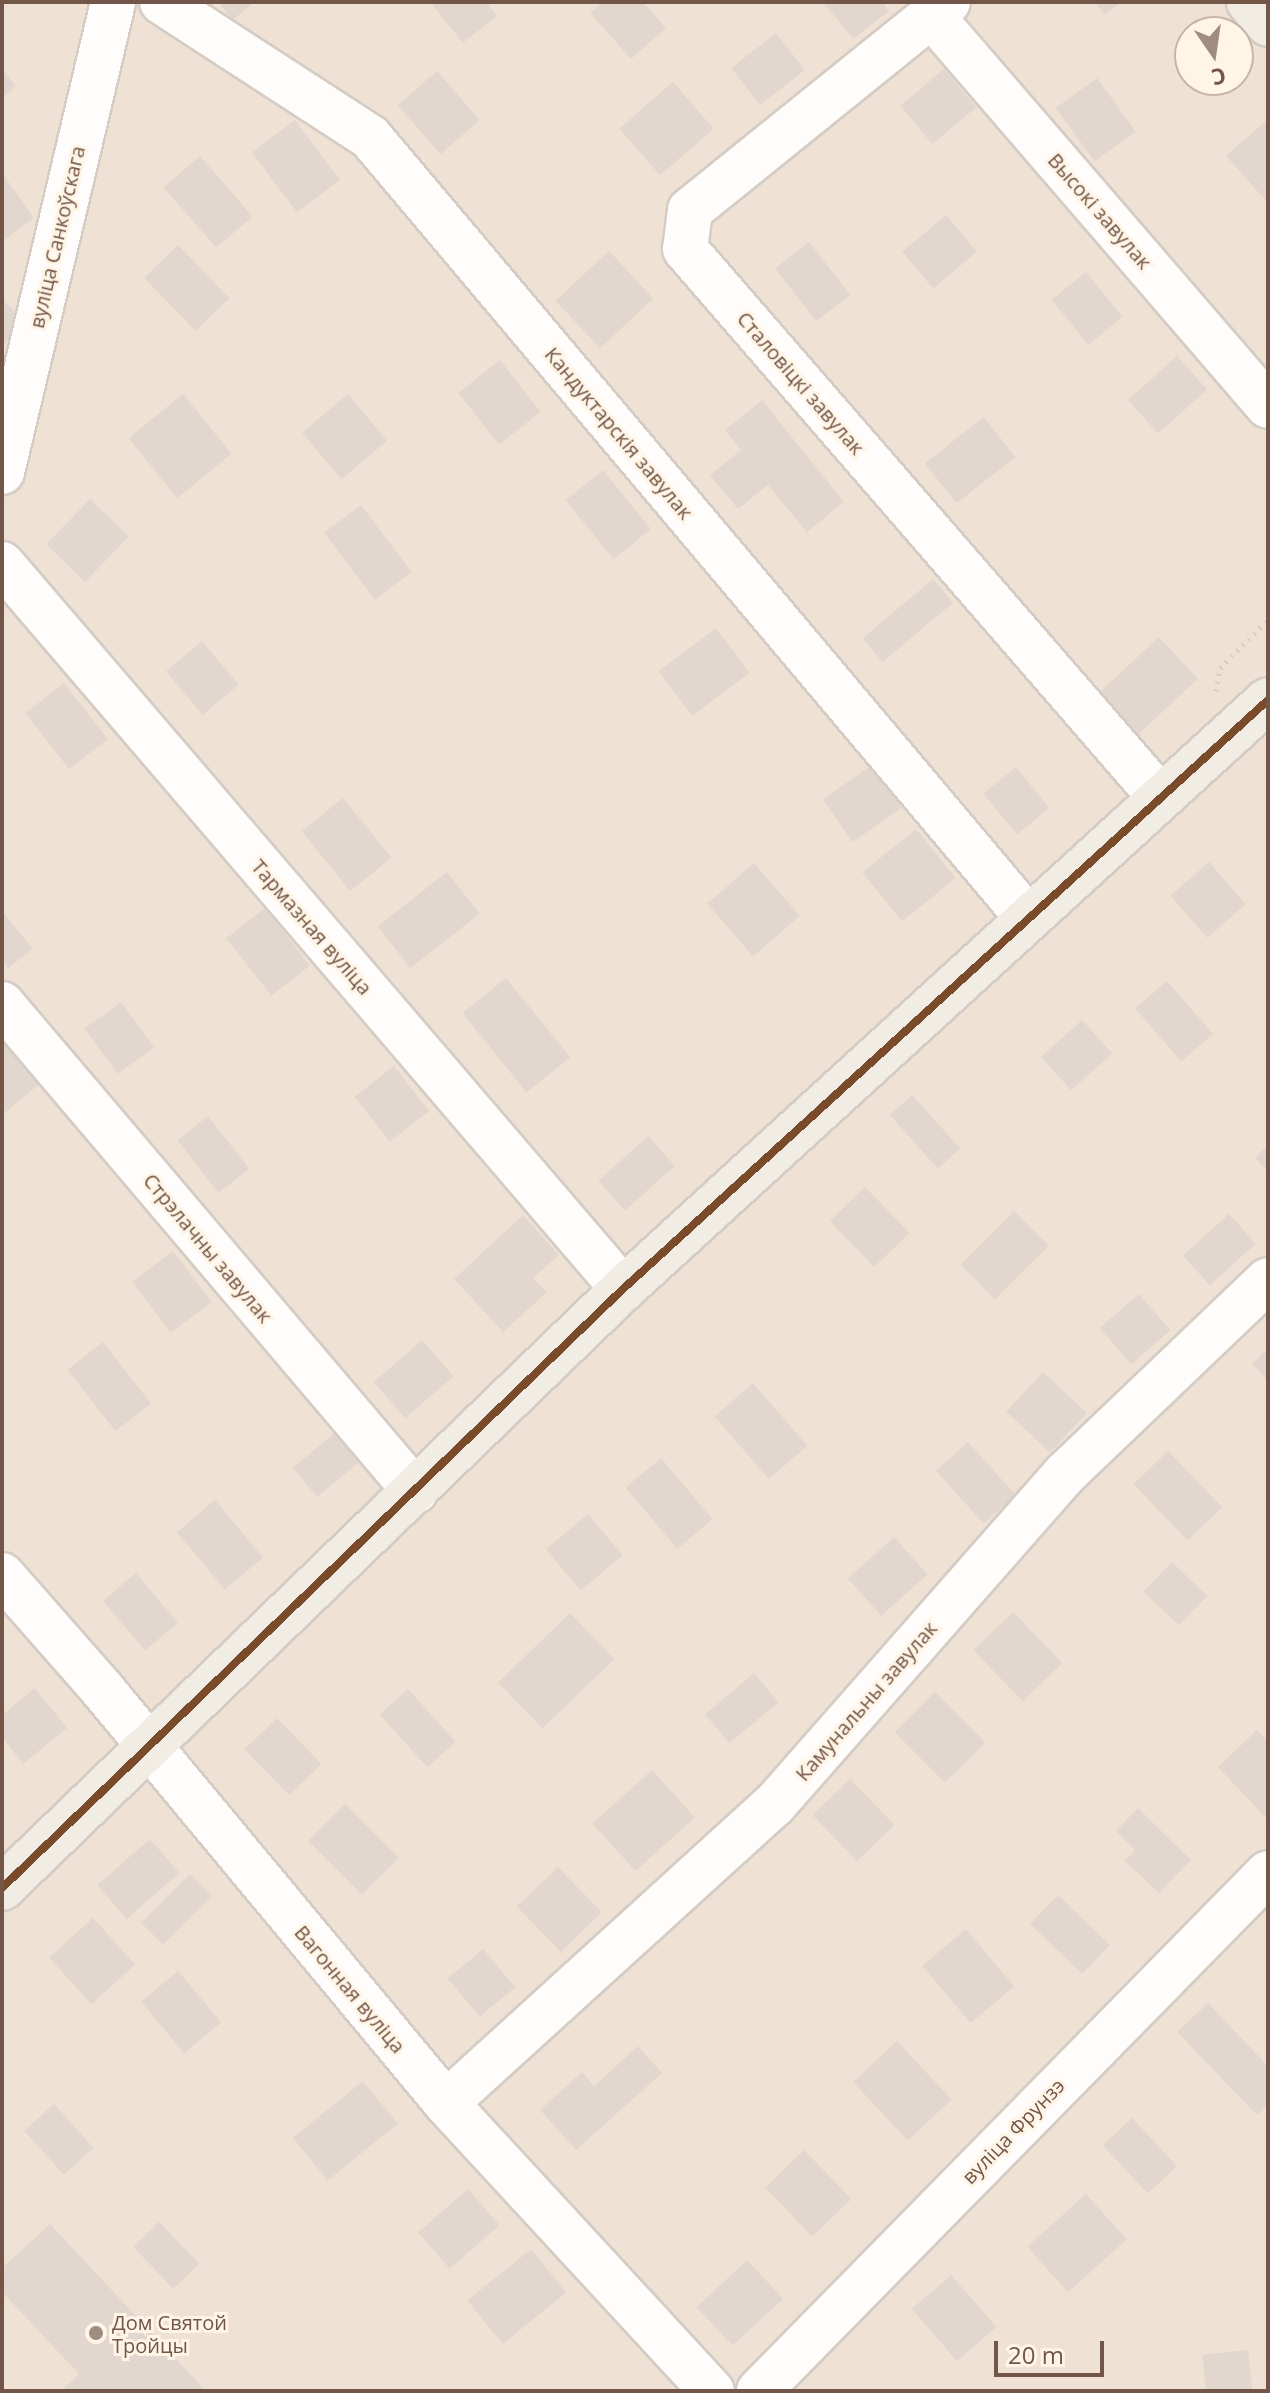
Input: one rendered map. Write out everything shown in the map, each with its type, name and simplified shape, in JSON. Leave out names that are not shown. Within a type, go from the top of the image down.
[{"type":"main road","points":[[1249,2],[1268,24]]},
{"type":"main road","points":[[2,1888],[623,1289],[1268,700]]},
{"type":"street","name":"вуліца Санкоўскага","points":[[2,472],[113,2]]},
{"type":"street","name":"Кандуктарскія завулак","points":[[162,2],[370,137],[1028,918]]},
{"type":"street","name":"Высокі завулак","points":[[940,9],[1268,406]]},
{"type":"street","name":"Сталовіцкі завулак","points":[[940,9],[690,210],[685,249],[1160,797]]},
{"type":"street","name":"Тармазная вуліца","points":[[2,564],[623,1289]]},
{"type":"street","name":"Стрэлачны завулак","points":[[2,1004],[415,1491]]},
{"type":"street","name":"Камунальны завулак","points":[[446,2103],[774,1805],[1066,1473],[1268,1280]]},
{"type":"street","name":"Вагонная вуліца","points":[[2,1575],[446,2103],[712,2391]]},
{"type":"street","name":"вуліца Фрунзэ","points":[[759,2391],[1268,1873]]},
{"type":"shaded area","points":[[2,2],[1268,2],[1268,2391],[2,2391]]},
{"type":"building","points":[[218,2],[254,2],[233,20]]},
{"type":"building","points":[[430,2],[486,2],[497,16],[463,43]]},
{"type":"building","points":[[602,2],[643,2],[666,28],[631,59],[590,13]]},
{"type":"building","points":[[823,2],[882,2],[889,11],[853,39]]},
{"type":"building","points":[[1095,2],[1121,2],[1105,15]]},
{"type":"building","points":[[776,33],[805,70],[760,105],[731,68]]},
{"type":"building","points":[[944,69],[976,107],[932,144],[900,106]]},
{"type":"building","points":[[2,70],[16,86],[2,98]]},
{"type":"building","points":[[437,71],[480,120],[440,154],[398,105]]},
{"type":"building","points":[[1097,78],[1136,131],[1095,161],[1056,108]]},
{"type":"building","points":[[673,82],[714,129],[660,175],[619,129]]},
{"type":"building","points":[[1268,119],[1268,203],[1226,156]]},
{"type":"building","points":[[295,120],[340,180],[297,212],[252,152]]},
{"type":"building","points":[[200,156],[252,216],[216,248],[164,187]]},
{"type":"building","points":[[2,173],[34,218],[2,242]]},
{"type":"building","points":[[946,215],[977,252],[933,288],[902,252]]},
{"type":"building","points":[[809,242],[850,295],[816,321],[775,268]]},
{"type":"building","points":[[178,245],[229,298],[196,331],[144,278]]},
{"type":"building","points":[[609,251],[653,299],[600,348],[556,301]]},
{"type":"building","points":[[1086,272],[1123,317],[1088,345],[1052,300]]},
{"type":"building","points":[[2,299],[25,322],[2,346]]},
{"type":"building","points":[[1177,356],[1207,389],[1158,434],[1128,400]]},
{"type":"building","points":[[500,360],[541,412],[499,445],[458,393]]},
{"type":"building","points":[[183,394],[231,454],[177,498],[129,438]]},
{"type":"building","points":[[348,394],[387,441],[341,479],[302,433]]},
{"type":"building","points":[[762,400],[844,502],[807,532],[768,485],[738,509],[710,475],[741,450],[725,430]]},
{"type":"building","points":[[984,417],[1015,457],[956,503],[925,463]]},
{"type":"building","points":[[603,470],[651,529],[614,559],[566,500]]},
{"type":"building","points":[[90,499],[129,537],[85,582],[46,544]]},
{"type":"building","points":[[361,505],[412,572],[375,600],[324,533]]},
{"type":"building","points":[[933,579],[953,603],[882,662],[863,638]]},
{"type":"building","points":[[716,628],[750,673],[692,716],[658,671]]},
{"type":"building","points":[[1159,637],[1198,679],[1136,737],[1097,695]]},
{"type":"building","points":[[202,641],[239,685],[203,715],[166,671]]},
{"type":"building","points":[[64,683],[108,739],[69,769],[25,713]]},
{"type":"building","points":[[872,765],[902,808],[853,842],[823,799]]},
{"type":"building","points":[[1016,767],[1049,808],[1017,835],[983,793]]},
{"type":"building","points":[[343,798],[391,858],[350,891],[302,831]]},
{"type":"building","points":[[916,829],[956,878],[902,921],[862,872]]},
{"type":"building","points":[[1209,862],[1246,904],[1207,938],[1171,895]]},
{"type":"building","points":[[754,863],[800,916],[753,957],[707,904]]},
{"type":"building","points":[[447,872],[480,914],[410,968],[378,926]]},
{"type":"building","points":[[265,908],[310,966],[271,996],[226,938]]},
{"type":"building","points":[[2,911],[33,949],[8,968],[2,960]]},
{"type":"building","points":[[506,978],[570,1057],[527,1093],[462,1013]]},
{"type":"building","points":[[1167,981],[1213,1034],[1181,1061],[1135,1009]]},
{"type":"building","points":[[121,1002],[154,1047],[118,1074],[85,1028]]},
{"type":"building","points":[[1082,1020],[1112,1053],[1071,1090],[1041,1057]]},
{"type":"building","points":[[2,1022],[48,1077],[2,1115]]},
{"type":"building","points":[[394,1066],[429,1111],[390,1142],[355,1097]]},
{"type":"building","points":[[912,1095],[960,1149],[938,1169],[890,1115]]},
{"type":"building","points":[[208,1116],[249,1169],[219,1193],[177,1140]]},
{"type":"building","points":[[648,1136],[675,1166],[625,1211],[598,1181]]},
{"type":"building","points":[[1268,1145],[1268,1172],[1255,1158]]},
{"type":"building","points":[[865,1187],[909,1233],[874,1267],[830,1221]]},
{"type":"building","points":[[1014,1211],[1049,1246],[995,1299],[960,1265]]},
{"type":"building","points":[[1229,1214],[1256,1244],[1210,1285],[1183,1255]]},
{"type":"building","points":[[523,1215],[559,1255],[533,1278],[547,1292],[503,1332],[454,1279]]},
{"type":"building","points":[[173,1251],[212,1302],[171,1333],[132,1282]]},
{"type":"building","points":[[1139,1294],[1170,1330],[1131,1364],[1100,1328]]},
{"type":"building","points":[[422,1340],[453,1376],[405,1418],[374,1382]]},
{"type":"building","points":[[103,1342],[151,1403],[116,1431],[68,1370]]},
{"type":"building","points":[[1268,1348],[1268,1381],[1252,1364]]},
{"type":"building","points":[[1043,1372],[1087,1413],[1050,1452],[1006,1411]]},
{"type":"building","points":[[753,1383],[807,1446],[769,1479],[715,1416]]},
{"type":"building","points":[[338,1430],[362,1459],[317,1497],[293,1468]]},
{"type":"building","points":[[968,1442],[1016,1495],[984,1524],[936,1471]]},
{"type":"building","points":[[1168,1451],[1222,1507],[1188,1540],[1133,1484]]},
{"type":"building","points":[[661,1458],[712,1519],[677,1549],[626,1488]]},
{"type":"building","points":[[215,1500],[263,1557],[225,1590],[177,1532]]},
{"type":"building","points":[[588,1514],[623,1555],[581,1591],[546,1549]]},
{"type":"building","points":[[894,1537],[927,1574],[881,1616],[848,1578]]},
{"type":"building","points":[[1172,1562],[1207,1596],[1179,1626],[1144,1591]]},
{"type":"building","points":[[136,1573],[178,1623],[145,1650],[103,1601]]},
{"type":"building","points":[[1013,1612],[1062,1663],[1023,1701],[973,1650]]},
{"type":"building","points":[[570,1613],[614,1659],[543,1729],[498,1682]]},
{"type":"building","points":[[754,1673],[778,1702],[729,1743],[705,1714]]},
{"type":"building","points":[[35,1688],[67,1728],[23,1764],[2,1737],[2,1715]]},
{"type":"building","points":[[408,1689],[456,1742],[427,1767],[380,1714]]},
{"type":"building","points":[[935,1692],[985,1742],[945,1783],[895,1732]]},
{"type":"building","points":[[277,1718],[321,1764],[289,1795],[245,1749]]},
{"type":"building","points":[[1257,1730],[1268,1741],[1268,1820],[1218,1767]]},
{"type":"building","points":[[652,1770],[695,1818],[635,1871],[593,1824]]},
{"type":"building","points":[[850,1779],[894,1825],[857,1861],[813,1815]]},
{"type":"building","points":[[345,1804],[399,1858],[362,1895],[308,1841]]},
{"type":"building","points":[[1138,1808],[1191,1860],[1159,1893],[1125,1861],[1135,1850],[1116,1831]]},
{"type":"building","points":[[150,1839],[180,1873],[127,1919],[97,1885]]},
{"type":"building","points":[[558,1867],[602,1912],[561,1952],[517,1907]]},
{"type":"building","points":[[190,1874],[212,1896],[163,1945],[141,1923]]},
{"type":"building","points":[[1058,1895],[1110,1945],[1082,1974],[1030,1924]]},
{"type":"building","points":[[93,1918],[135,1965],[91,2004],[49,1957]]},
{"type":"building","points":[[966,1929],[1014,1986],[971,2023],[922,1966]]},
{"type":"building","points":[[483,1949],[515,1987],[480,2017],[448,1979]]},
{"type":"building","points":[[178,1971],[221,2022],[184,2053],[141,2002]]},
{"type":"building","points":[[1208,2003],[1268,2066],[1268,2104],[1257,2115],[1177,2032]]},
{"type":"building","points":[[897,2041],[952,2100],[908,2140],[853,2082]]},
{"type":"building","points":[[638,2046],[662,2073],[576,2150],[540,2110],[582,2072],[594,2086]]},
{"type":"building","points":[[363,2081],[398,2124],[328,2180],[293,2138]]},
{"type":"building","points":[[54,2104],[93,2148],[64,2175],[24,2131]]},
{"type":"building","points":[[1132,2118],[1177,2166],[1148,2194],[1103,2145]]},
{"type":"building","points":[[804,2150],[851,2199],[812,2236],[765,2188]]},
{"type":"building","points":[[468,2189],[499,2225],[450,2269],[418,2232]]},
{"type":"building","points":[[1086,2194],[1127,2239],[1068,2292],[1027,2247]]},
{"type":"building","points":[[159,2222],[199,2264],[173,2289],[133,2247]]},
{"type":"building","name":"Дом Святой Тройцы","points":[[50,2224],[206,2391],[61,2391],[79,2374],[2,2292],[2,2268]]},
{"type":"building","points":[[531,2249],[566,2293],[503,2344],[467,2301]]},
{"type":"building","points":[[747,2260],[783,2299],[733,2346],[697,2307]]},
{"type":"building","points":[[951,2275],[996,2327],[957,2361],[912,2309]]},
{"type":"building","points":[[1248,2350],[1252,2391],[1206,2391],[1202,2355]]},
{"type":"transit line","points":[[2,1888],[623,1289],[1268,700]]},
{"type":"place","name":"Дом Святой Тройцы","points":[[96,2333]]}]
